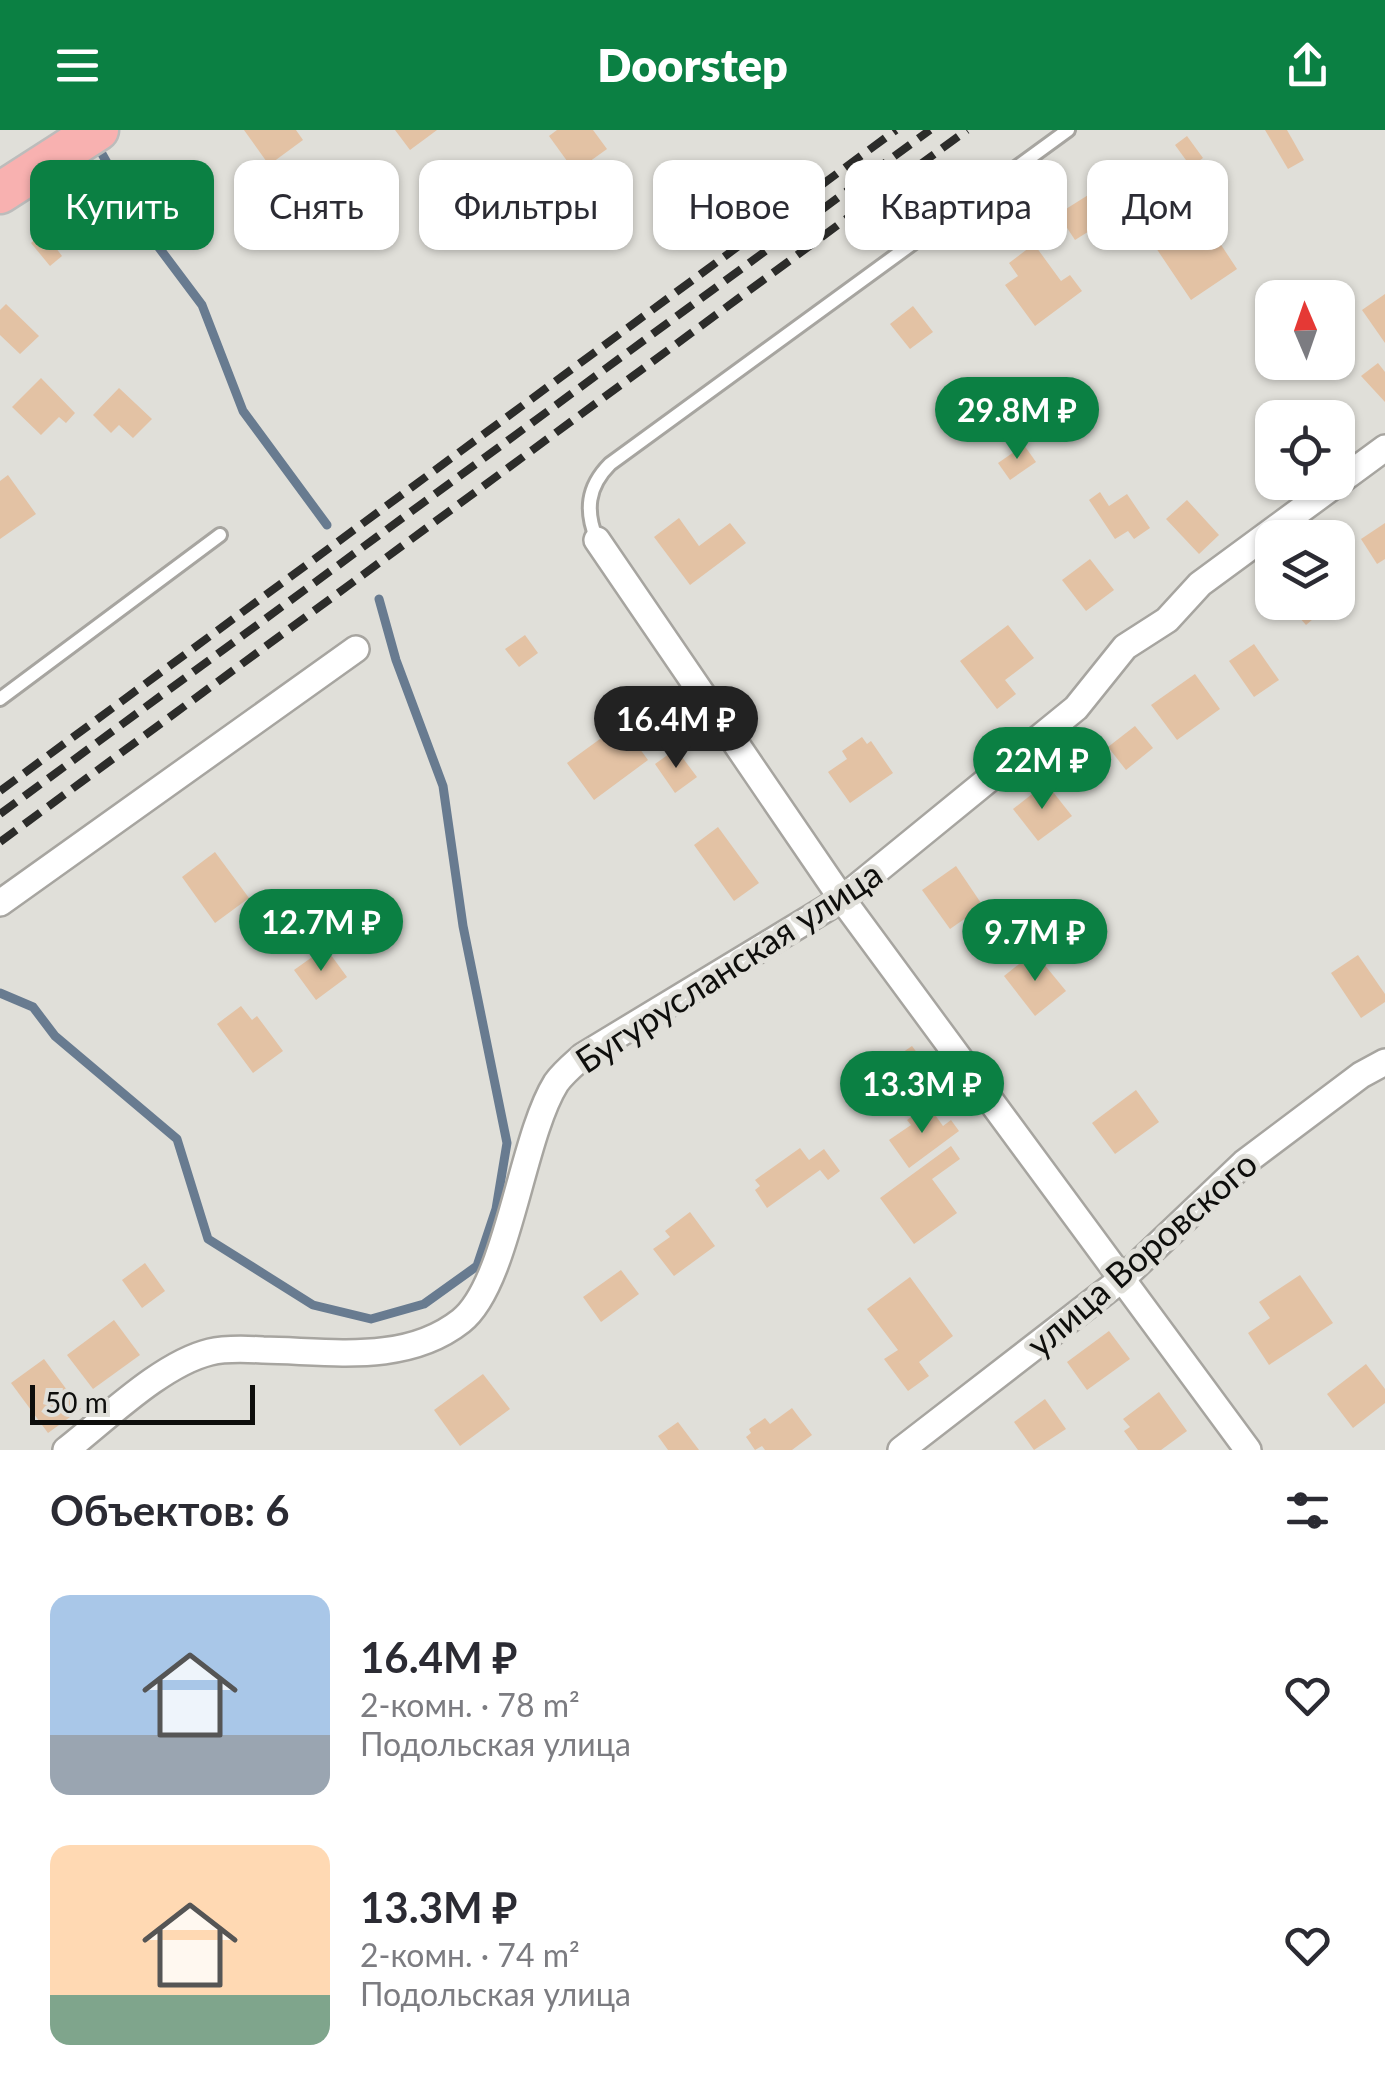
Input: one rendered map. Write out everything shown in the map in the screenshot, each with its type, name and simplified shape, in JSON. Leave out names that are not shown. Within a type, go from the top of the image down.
[{"type":"main road","points":[[0,193],[98,130]]},
{"type":"street","name":"Бугурусланская улица","points":[[66,1450],[167,1371],[209,1352],[391,1352],[435,1340],[466,1318],[488,1280],[557,1082],[582,1056],[842,900],[1076,708],[1125,647],[1167,620],[1200,584],[1385,448]]},
{"type":"street","points":[[597,540],[842,900],[1248,1450]]},
{"type":"street","points":[[0,903],[356,649]]},
{"type":"street","name":"улица Воровского","points":[[901,1450],[1122,1279],[1244,1163],[1360,1074],[1385,1062]]},
{"type":"lane","points":[[597,540],[590,522],[591,491],[597,477],[610,464],[1068,130]]},
{"type":"lane","points":[[0,699],[220,535]]},
{"type":"building","points":[[244,130],[296,130],[303,140],[276,160],[265,160]]},
{"type":"building","points":[[395,130],[437,130],[410,150]]},
{"type":"building","points":[[557,130],[593,130],[607,149],[592,160],[566,160],[549,136]]},
{"type":"building","points":[[1265,130],[1287,130],[1304,160],[1288,169]]},
{"type":"building","points":[[1187,136],[1203,158],[1186,160],[1175,145]]},
{"type":"building","points":[[1087,196],[1087,232],[1075,240],[1067,228],[1067,208]]},
{"type":"building","points":[[37,250],[58,250],[62,256],[50,266]]},
{"type":"building","points":[[1026,250],[1038,250],[1061,281],[1070,275],[1082,291],[1035,326],[1005,285],[1018,276],[1009,263]]},
{"type":"building","points":[[1157,250],[1224,250],[1237,269],[1191,300]]},
{"type":"building","points":[[1385,294],[1385,343],[1362,310]]},
{"type":"building","points":[[6,304],[39,336],[20,354],[0,335],[0,310]]},
{"type":"building","points":[[913,306],[933,332],[910,349],[890,324]]},
{"type":"building","points":[[1378,363],[1385,372],[1385,402],[1361,376]]},
{"type":"building","points":[[41,378],[75,413],[66,423],[59,417],[41,435],[12,407]]},
{"type":"building","points":[[119,388],[152,419],[133,438],[119,425],[111,433],[93,415]]},
{"type":"building","points":[[1024,445],[1036,462],[1010,480],[998,463]]},
{"type":"building","points":[[8,475],[36,514],[0,539],[0,481]]},
{"type":"building","points":[[1100,492],[1109,506],[1127,494],[1150,528],[1134,539],[1128,531],[1115,539],[1089,500]]},
{"type":"building","points":[[1187,500],[1219,535],[1199,554],[1166,519]]},
{"type":"building","points":[[679,518],[699,546],[730,523],[746,543],[690,585],[654,537]]},
{"type":"building","points":[[1385,523],[1385,559],[1377,564],[1361,539]]},
{"type":"building","points":[[1090,559],[1114,590],[1086,611],[1062,580]]},
{"type":"building","points":[[1008,625],[1034,658],[1005,680],[1016,694],[997,709],[960,661]]},
{"type":"building","points":[[525,635],[538,653],[519,667],[505,649]]},
{"type":"building","points":[[1254,644],[1279,680],[1254,697],[1229,661]]},
{"type":"building","points":[[1195,674],[1220,709],[1177,740],[1151,705]]},
{"type":"building","points":[[655,699],[671,721],[637,745],[648,760],[594,800],[567,763]]},
{"type":"building","points":[[1135,726],[1153,748],[1126,770],[1108,747]]},
{"type":"building","points":[[862,737],[867,744],[871,741],[893,773],[850,803],[828,772],[847,759],[842,751]]},
{"type":"building","points":[[676,749],[697,777],[675,793],[655,764]]},
{"type":"building","points":[[1046,783],[1072,816],[1038,841],[1013,809]]},
{"type":"building","points":[[718,827],[759,883],[734,901],[694,845]]},
{"type":"building","points":[[215,852],[249,898],[215,923],[182,877]]},
{"type":"building","points":[[956,866],[983,906],[950,929],[922,890]]},
{"type":"building","points":[[328,951],[347,977],[316,1000],[294,970]]},
{"type":"building","points":[[1034,952],[1066,991],[1035,1016],[1004,976]]},
{"type":"building","points":[[1358,955],[1385,994],[1385,1002],[1361,1018],[1331,973]]},
{"type":"building","points":[[241,1006],[252,1020],[257,1016],[283,1051],[253,1073],[217,1024]]},
{"type":"building","points":[[912,1046],[924,1062],[899,1080],[887,1063]]},
{"type":"building","points":[[1136,1090],[1159,1122],[1115,1154],[1092,1123]]},
{"type":"building","points":[[928,1105],[943,1126],[951,1120],[959,1131],[909,1168],[889,1140],[911,1125],[907,1120]]},
{"type":"building","points":[[951,1146],[960,1159],[932,1179],[957,1213],[914,1244],[880,1198]]},
{"type":"building","points":[[800,1148],[809,1160],[824,1149],[840,1171],[828,1180],[820,1170],[767,1208],[755,1190],[760,1186],[755,1180]]},
{"type":"building","points":[[690,1212],[715,1246],[674,1276],[653,1249],[670,1237],[665,1231]]},
{"type":"building","points":[[145,1263],[165,1291],[142,1308],[122,1280]]},
{"type":"building","points":[[621,1270],[639,1294],[601,1322],[583,1297]]},
{"type":"building","points":[[1300,1275],[1333,1323],[1269,1365],[1248,1333],[1270,1318],[1259,1302]]},
{"type":"building","points":[[910,1277],[953,1336],[919,1362],[929,1376],[908,1391],[884,1359],[898,1350],[867,1309]]},
{"type":"building","points":[[114,1320],[140,1355],[93,1389],[67,1355]]},
{"type":"building","points":[[1109,1331],[1130,1359],[1087,1390],[1067,1362]]},
{"type":"building","points":[[44,1359],[81,1409],[48,1433],[11,1383]]},
{"type":"building","points":[[1366,1364],[1385,1389],[1385,1403],[1353,1428],[1327,1394]]},
{"type":"building","points":[[483,1374],[510,1409],[460,1446],[434,1410]]},
{"type":"building","points":[[1159,1392],[1187,1431],[1161,1450],[1138,1450],[1124,1431],[1130,1427],[1123,1419]]},
{"type":"building","points":[[1045,1399],[1066,1429],[1034,1450],[1014,1422]]},
{"type":"building","points":[[792,1408],[812,1435],[792,1450],[765,1450],[762,1446],[755,1450],[746,1437],[751,1433],[749,1429],[765,1418],[770,1424]]},
{"type":"building","points":[[678,1422],[699,1450],[668,1450],[658,1436]]},
{"type":"waterway","points":[[97,145],[142,225],[202,305],[243,411],[327,525]]},
{"type":"waterway","points":[[0,993],[33,1007],[55,1036],[177,1139],[208,1239],[313,1305],[371,1319],[424,1304],[477,1266],[496,1209],[507,1143],[463,926],[443,786],[396,660],[379,599]]},
{"type":"railway","points":[[0,791],[896,130]]},
{"type":"railway","points":[[0,814],[930,130]]},
{"type":"railway","points":[[0,842],[967,130]]}]
